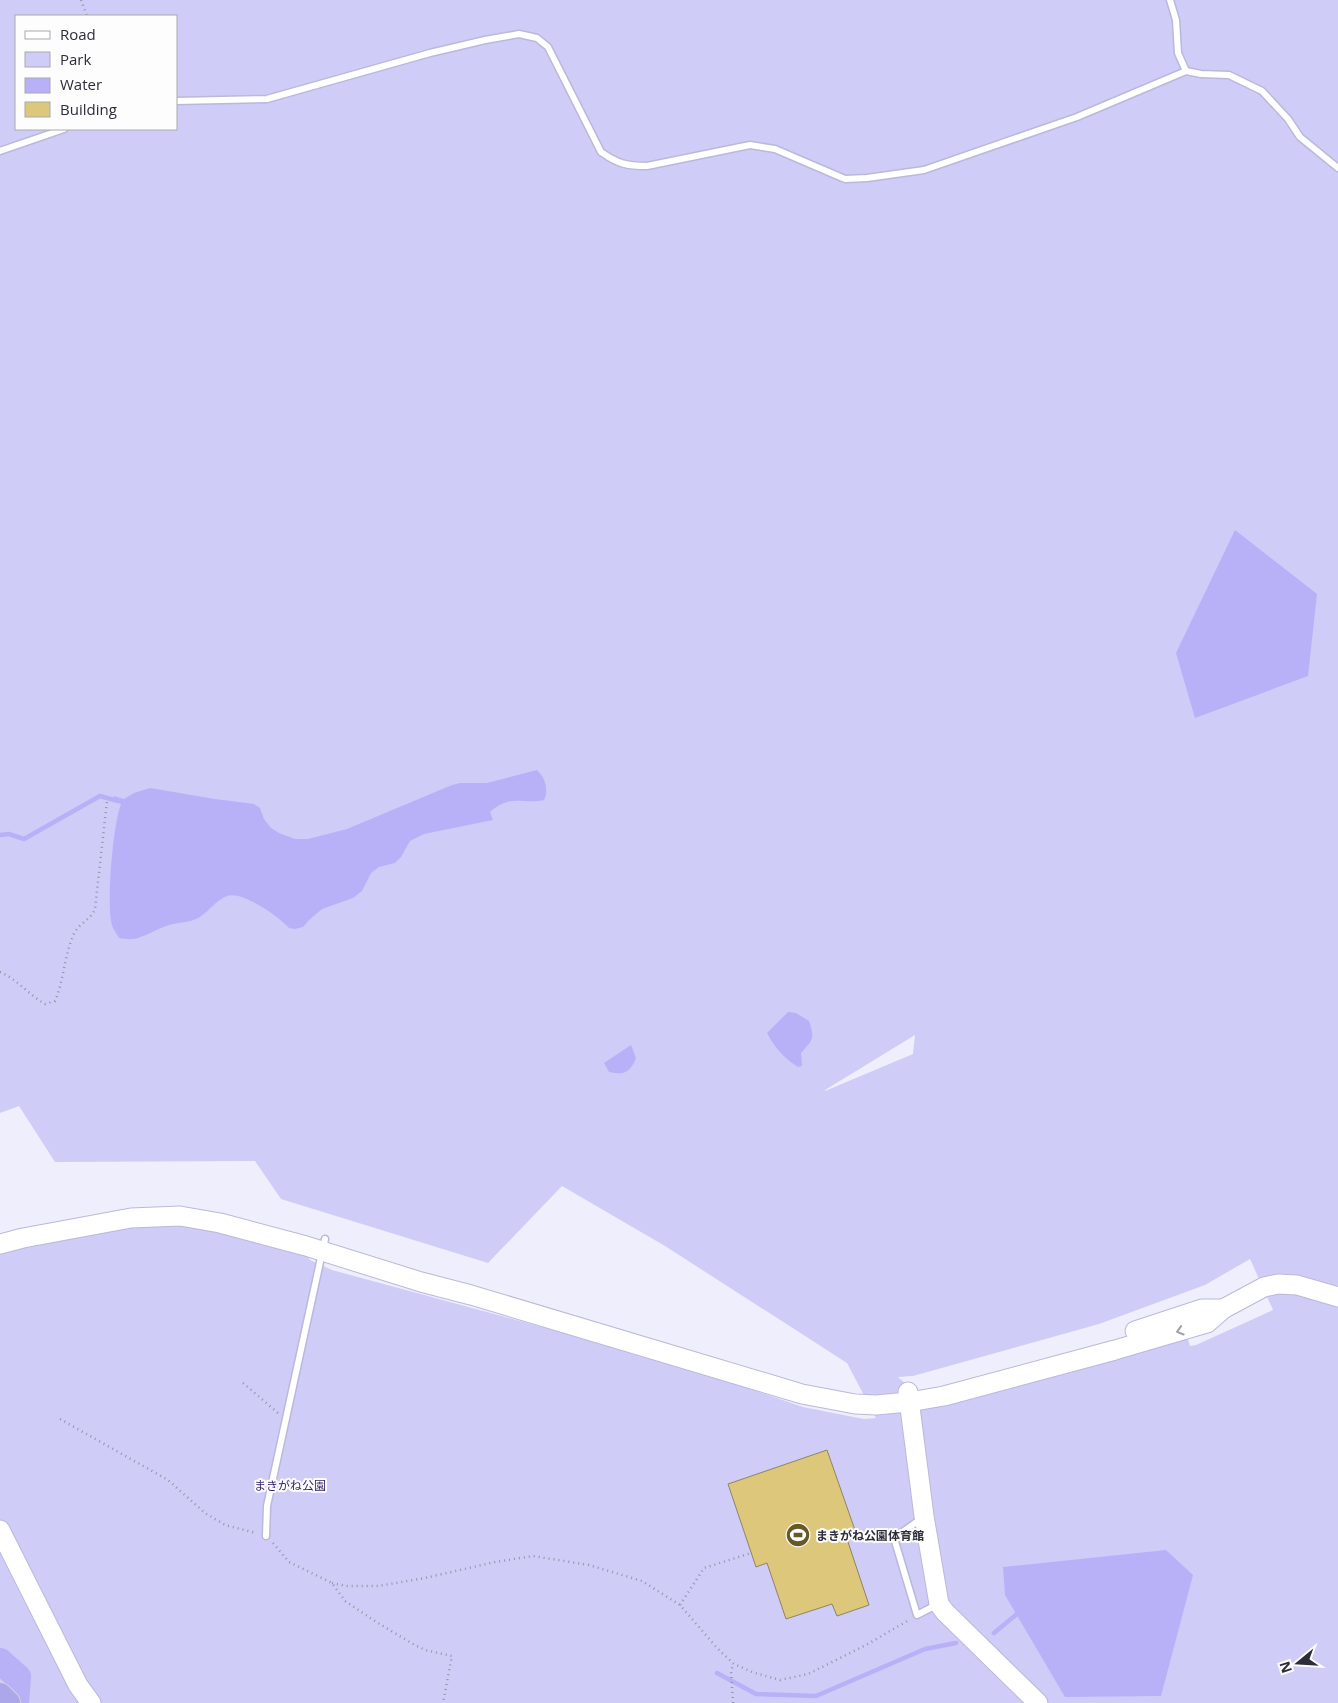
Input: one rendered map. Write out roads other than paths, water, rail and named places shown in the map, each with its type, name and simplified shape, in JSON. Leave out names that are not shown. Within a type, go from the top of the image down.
[{"type":"highway","points":[[0,1695],[8,1703]]},
{"type":"street","points":[[0,1232],[27,1225],[131,1206],[187,1204],[219,1210],[323,1246],[802,1394],[855,1404],[876,1405],[908,1397],[944,1396],[1160,1337],[1207,1323],[1223,1309],[1264,1286],[1278,1284],[1297,1285],[1338,1297]]},
{"type":"street","points":[[0,1244],[131,1218],[180,1216],[323,1246]]},
{"type":"street","points":[[908,1397],[924,1516],[939,1604],[1038,1703]]},
{"type":"street","points":[[0,1530],[78,1685],[91,1703]]},
{"type":"lane","points":[[1170,0],[1176,20],[1178,53],[1186,71]]},
{"type":"lane","points":[[178,101],[267,99],[430,53],[519,34],[537,38],[548,46],[601,152],[614,161],[630,166],[647,166],[750,145],[775,149],[845,179],[868,178],[924,170],[1077,117],[1186,71],[1201,74],[1229,75],[1262,91],[1288,119],[1300,137],[1338,168]]},
{"type":"lane","points":[[0,151],[61,130]]},
{"type":"lane","points":[[266,1536],[267,1506],[323,1246]]},
{"type":"lane","points":[[924,1516],[894,1538],[917,1615],[939,1604]]},
{"type":"water","points":[[1235,530],[1317,594],[1308,676],[1195,718],[1176,653]]},
{"type":"water","points":[[537,770],[545,784],[544,800],[504,803],[490,812],[493,820],[424,834],[410,841],[401,857],[395,863],[379,867],[371,873],[362,891],[353,898],[322,909],[303,927],[289,928],[260,906],[233,895],[223,898],[196,919],[166,926],[136,939],[119,938],[113,927],[110,915],[111,864],[115,829],[121,804],[112,801],[114,796],[124,799],[134,793],[150,788],[254,804],[260,808],[264,819],[271,828],[295,839],[308,839],[347,829],[452,785],[460,783],[487,783]]},
{"type":"water","points":[[788,1012],[796,1013],[809,1021],[812,1032],[812,1038],[801,1053],[802,1066],[798,1067],[780,1052],[767,1033]]},
{"type":"water","points":[[631,1045],[636,1058],[629,1070],[623,1073],[609,1072],[604,1063]]},
{"type":"water","points":[[1166,1550],[1193,1575],[1161,1696],[1065,1697],[1005,1595],[1003,1567]]},
{"type":"waterway","points":[[0,835],[9,834],[24,839],[100,796],[118,801]]},
{"type":"waterway","points":[[994,1633],[1017,1614]]},
{"type":"waterway","points":[[717,1673],[756,1694],[816,1696],[925,1649],[956,1643]]},
{"type":"waterway","points":[[0,1661],[18,1677],[16,1703]]},
{"type":"place","name":"まきがね公園体育館","points":[[798,1535]]},
{"type":"park label","name":"まきがね公園","points":[[290,1485]]}]
